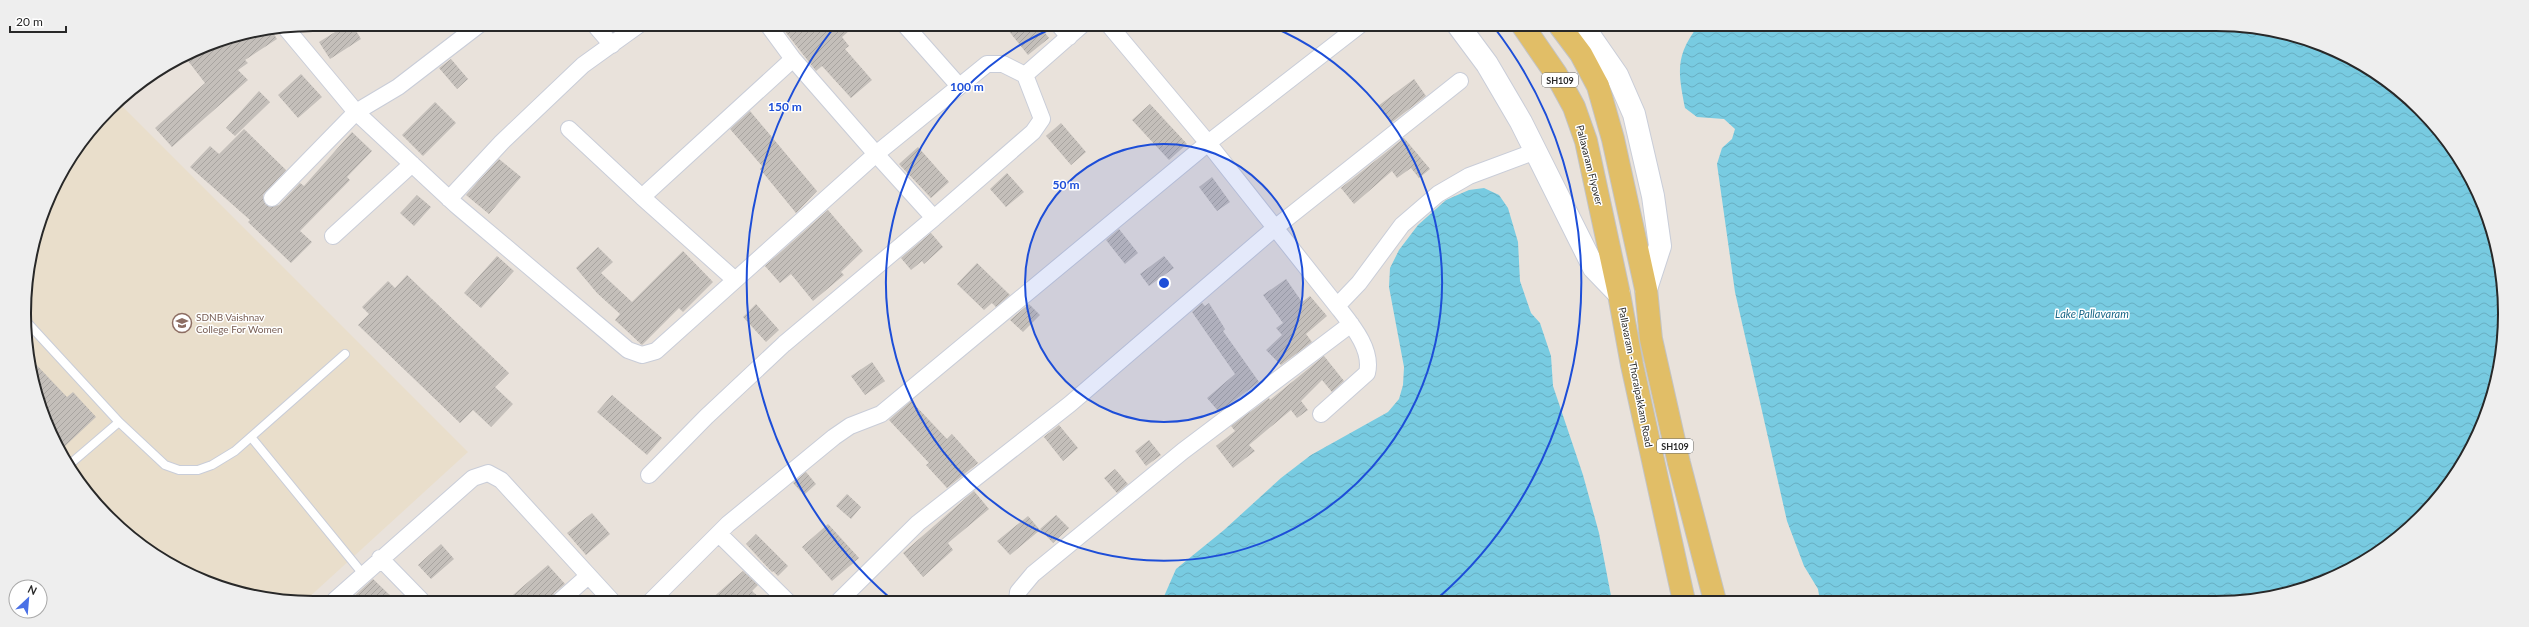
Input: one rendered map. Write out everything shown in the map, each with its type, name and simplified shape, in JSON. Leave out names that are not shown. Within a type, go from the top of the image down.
[{"type":"main road","name":"Pallavaram Flyover","points":[[1526,31],[1556,74],[1574,107],[1586,141],[1619,294]]},
{"type":"main road","name":"SH109","points":[[1564,31],[1581,54],[1598,86],[1613,139],[1646,289],[1653,347],[1679,463],[1714,596]]},
{"type":"main road","name":"Pallavaram - Thoraipakkam Road","points":[[1619,294],[1632,365],[1683,596]]},
{"type":"street","points":[[272,198],[356,112],[398,87],[471,31]]},
{"type":"street","points":[[600,31],[612,45]]},
{"type":"street","points":[[449,199],[502,142],[583,65],[631,31]]},
{"type":"street","points":[[772,31],[793,59],[934,218]]},
{"type":"street","points":[[910,31],[959,86]]},
{"type":"street","points":[[1025,75],[1064,31]]},
{"type":"street","points":[[1114,31],[1276,227],[1351,324],[1367,352],[1370,364],[1367,374],[1321,414]]},
{"type":"street","points":[[655,596],[719,534],[834,437],[850,426],[881,414],[1208,143],[1352,31]]},
{"type":"street","points":[[1462,31],[1487,64],[1536,151],[1594,268],[1619,294]]},
{"type":"street","points":[[1586,31],[1617,76],[1634,114],[1652,196],[1660,246],[1646,289]]},
{"type":"street","points":[[289,32],[356,112],[449,199],[628,350],[642,355],[656,351],[734,279],[876,154],[987,64],[1003,64],[1025,75],[1042,119],[1033,132],[934,218],[784,344],[706,417],[649,475]]},
{"type":"street","points":[[642,197],[793,59]]},
{"type":"street","points":[[843,596],[918,523],[1070,404],[1276,227],[1460,81]]},
{"type":"street","points":[[569,129],[642,197],[734,279]]},
{"type":"street","points":[[1337,306],[1359,283],[1402,225],[1438,194],[1470,176],[1536,151]]},
{"type":"street","points":[[333,236],[412,164]]},
{"type":"street","points":[[1018,596],[1018,592],[1039,569],[1183,451],[1351,324]]},
{"type":"street","points":[[339,596],[380,558],[473,478],[488,473],[501,480],[607,596]]},
{"type":"street","points":[[719,534],[783,596]]},
{"type":"street","points":[[380,558],[417,596]]},
{"type":"street","points":[[566,596],[588,576]]},
{"type":"lane","points":[[32,326],[120,422],[165,465],[179,470],[198,470],[212,465],[235,451],[345,354]]},
{"type":"lane","points":[[73,461],[120,422]]},
{"type":"lane","points":[[251,437],[363,574]]},
{"type":"shaded area","name":"SDNB Vaishnav College For Women","points":[[122,106],[468,452],[311,596],[277,594],[258,591],[223,581],[189,567],[172,558],[127,526],[101,500],[69,455],[60,438],[46,404],[36,369],[33,350],[31,314],[33,277],[36,258],[46,223],[60,189],[69,172],[101,127]]},
{"type":"water","name":"Lake Pallavaram","points":[[1695,31],[2216,31],[2252,33],[2271,36],[2306,46],[2340,60],[2357,69],[2402,101],[2428,127],[2440,142],[2460,172],[2469,189],[2483,223],[2493,258],[2496,277],[2498,314],[2496,350],[2493,369],[2483,404],[2469,438],[2460,455],[2428,500],[2402,526],[2387,538],[2357,558],[2340,567],[2306,581],[2271,591],[2252,594],[2216,596],[1819,596],[1818,589],[1804,566],[1787,521],[1735,292],[1717,164],[1722,148],[1732,139],[1735,129],[1724,119],[1697,117],[1685,108],[1681,84],[1680,65],[1685,46]]},
{"type":"water","points":[[1484,188],[1499,195],[1508,208],[1518,242],[1520,281],[1531,313],[1540,323],[1551,356],[1553,386],[1583,475],[1599,533],[1611,596],[1164,596],[1176,569],[1224,530],[1281,478],[1311,455],[1388,412],[1399,399],[1403,385],[1404,367],[1389,287],[1390,268],[1399,250],[1418,225],[1446,200],[1469,190]]},
{"type":"building","points":[[337,31],[356,31],[361,39],[330,59],[319,42]]},
{"type":"building","points":[[785,31],[849,31],[842,37],[849,46],[845,49],[872,80],[851,98],[822,66],[816,71]]},
{"type":"building","points":[[1009,31],[1044,31],[1049,38],[1028,55]]},
{"type":"building","points":[[274,34],[277,39],[245,60],[248,63],[238,70],[248,80],[172,147],[155,128],[205,83],[188,61],[223,46],[258,36]]},
{"type":"building","points":[[451,59],[468,79],[457,89],[439,68]]},
{"type":"building","points":[[301,74],[322,97],[298,118],[278,95]]},
{"type":"building","points":[[1414,79],[1426,96],[1391,123],[1378,106]]},
{"type":"building","points":[[259,91],[270,102],[235,136],[226,128]]},
{"type":"building","points":[[435,102],[456,123],[423,156],[402,135]]},
{"type":"building","points":[[1150,104],[1187,144],[1169,160],[1132,120]]},
{"type":"building","points":[[750,111],[817,191],[796,213],[760,169],[762,166],[730,129]]},
{"type":"building","points":[[1061,123],[1086,152],[1071,165],[1046,136]]},
{"type":"building","points":[[244,129],[286,170],[263,195],[265,204],[270,207],[279,205],[300,183],[304,186],[352,132],[372,151],[347,177],[350,180],[300,231],[312,242],[291,263],[248,222],[250,220],[190,167],[210,146],[219,154]]},
{"type":"building","points":[[1404,138],[1430,169],[1419,178],[1411,168],[1397,178],[1392,171],[1354,204],[1341,188]]},
{"type":"building","points":[[918,147],[949,182],[931,198],[899,164]]},
{"type":"building","points":[[499,159],[521,177],[489,214],[466,195]]},
{"type":"building","points":[[1007,173],[1024,192],[1006,207],[990,189]]},
{"type":"building","points":[[1212,177],[1230,202],[1217,211],[1199,187]]},
{"type":"building","points":[[417,195],[431,207],[414,226],[400,213]]},
{"type":"building","points":[[828,210],[863,251],[841,272],[844,275],[813,301],[791,274],[780,283],[765,266]]},
{"type":"building","points":[[1119,229],[1138,253],[1125,264],[1106,240]]},
{"type":"building","points":[[931,233],[943,247],[924,264],[922,261],[911,270],[901,258]]},
{"type":"building","points":[[598,247],[613,262],[601,273],[632,302],[683,251],[713,282],[683,312],[679,308],[642,345],[615,320],[620,314],[597,293],[576,268]]},
{"type":"building","points":[[497,256],[514,271],[481,308],[464,293]]},
{"type":"building","points":[[1164,256],[1174,268],[1149,286],[1140,274]]},
{"type":"building","points":[[977,263],[1010,295],[996,307],[992,303],[984,310],[957,284]]},
{"type":"building","points":[[407,275],[509,373],[495,387],[513,404],[491,427],[473,410],[460,423],[358,325],[369,314],[362,307],[388,281],[395,288]]},
{"type":"building","points":[[1286,279],[1302,302],[1310,296],[1327,316],[1306,334],[1312,342],[1281,365],[1266,350],[1282,335],[1276,328],[1283,323],[1263,295]]},
{"type":"building","points":[[1202,303],[1205,306],[1209,303],[1225,329],[1223,331],[1259,382],[1219,412],[1207,398],[1235,374],[1192,312]]},
{"type":"building","points":[[756,304],[779,330],[766,342],[743,317]]},
{"type":"building","points":[[1029,304],[1040,315],[1023,332],[1010,320]]},
{"type":"building","points":[[1324,356],[1344,381],[1332,392],[1322,380],[1301,401],[1308,410],[1297,418],[1291,410],[1249,445],[1255,451],[1233,468],[1216,446],[1235,431],[1231,426],[1269,398],[1270,400]]},
{"type":"building","points":[[872,362],[885,381],[865,395],[851,376]]},
{"type":"building","points":[[35,364],[67,397],[73,392],[96,417],[65,447],[46,404]]},
{"type":"building","points":[[612,395],[662,438],[647,455],[597,412]]},
{"type":"building","points":[[911,401],[947,439],[952,434],[978,463],[947,488],[926,465],[929,463],[889,420]]},
{"type":"building","points":[[1059,425],[1078,448],[1063,461],[1044,437]]},
{"type":"building","points":[[1149,440],[1161,455],[1146,466],[1135,451]]},
{"type":"building","points":[[1115,469],[1128,484],[1117,493],[1104,478]]},
{"type":"building","points":[[806,472],[816,484],[804,495],[793,483]]},
{"type":"building","points":[[974,491],[989,509],[948,543],[953,550],[923,577],[903,553]]},
{"type":"building","points":[[847,494],[861,507],[851,519],[836,506]]},
{"type":"building","points":[[592,513],[610,534],[586,555],[567,533]]},
{"type":"building","points":[[1056,515],[1069,528],[1053,543],[1040,529]]},
{"type":"building","points":[[1028,516],[1040,530],[1010,555],[997,541]]},
{"type":"building","points":[[828,524],[859,558],[832,581],[802,547]]},
{"type":"building","points":[[756,534],[788,566],[778,576],[773,571],[772,572],[746,544]]},
{"type":"building","points":[[441,544],[454,559],[431,579],[418,565]]},
{"type":"building","points":[[548,565],[565,584],[554,593],[553,596],[512,596]]},
{"type":"building","points":[[743,571],[758,585],[752,591],[758,596],[715,596]]},
{"type":"building","points":[[373,579],[391,596],[354,596]]},
{"type":"place","name":"SDNB Vaishnav College For Women","points":[[182,323]]}]
